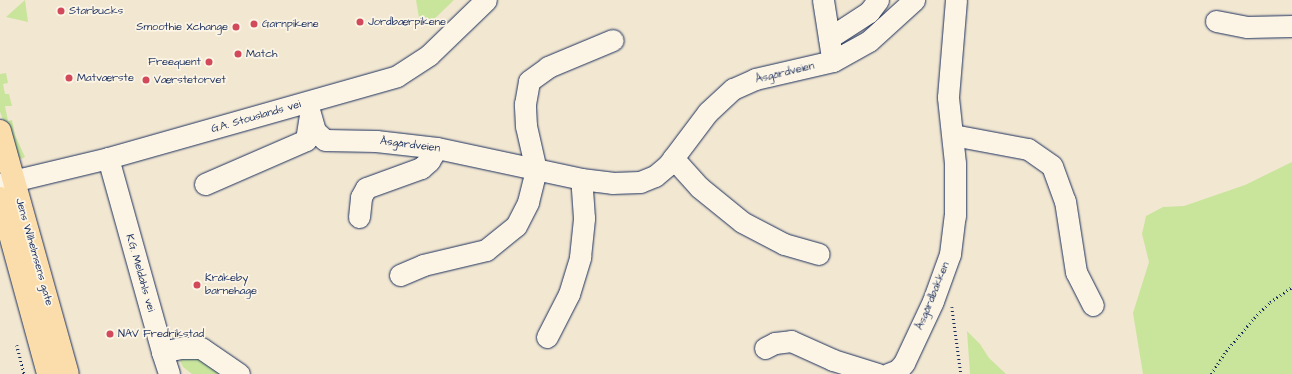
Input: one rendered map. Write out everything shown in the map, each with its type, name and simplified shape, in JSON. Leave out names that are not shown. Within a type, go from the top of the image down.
[{"type":"main road","name":"Jens Wilhelmsens gate","points":[[0,131],[7,183],[68,374]]},
{"type":"main road","name":"Jens Wilhelmsens gate","points":[[0,198],[48,374]]},
{"type":"street","name":"G.A. Stouslands vei","points":[[7,183],[309,109],[381,82],[407,71],[429,55],[486,0]]},
{"type":"street","points":[[823,0],[833,61]]},
{"type":"street","points":[[829,38],[869,12],[878,0]]},
{"type":"street","name":"Åsgårdveien","points":[[309,109],[315,131],[325,140],[376,141],[437,148],[482,156],[536,170],[581,179],[612,182],[640,182],[655,176],[673,158],[708,112],[733,89],[754,79],[833,61],[869,40],[914,0]]},
{"type":"street","name":"Åsgårdbakken","points":[[888,374],[898,370],[904,363],[933,301],[950,254],[955,216],[953,135],[948,97],[956,0]]},
{"type":"street","points":[[1216,21],[1247,26],[1292,26]]},
{"type":"street","points":[[400,275],[423,265],[467,256],[495,245],[516,226],[523,215],[534,184],[536,170],[526,126],[525,104],[529,81],[544,69],[613,40]]},
{"type":"street","points":[[205,184],[306,140],[309,109]]},
{"type":"street","points":[[953,135],[1028,149],[1052,166],[1065,201],[1076,272],[1093,305]]},
{"type":"street","points":[[358,218],[361,197],[366,188],[421,168],[429,161],[437,148]]},
{"type":"street","name":"K.G. Meldahls vei","points":[[108,158],[169,374]]},
{"type":"street","points":[[673,158],[699,188],[742,222],[784,244],[819,254]]},
{"type":"street","points":[[547,337],[569,294],[580,256],[584,218],[581,179]]},
{"type":"street","points":[[765,348],[775,343],[791,342],[853,367],[878,374]]},
{"type":"street","points":[[162,352],[181,348],[200,348],[239,374]]},
{"type":"path","points":[[1211,374],[1226,351],[1254,318],[1270,302],[1292,287]]},
{"type":"path","points":[[952,302],[961,374]]},
{"type":"green space","points":[[25,0],[28,22],[6,17]]},
{"type":"green space","points":[[416,0],[454,0],[430,23],[425,17],[419,18]]},
{"type":"green space","points":[[6,73],[8,83],[3,84],[5,94],[9,94],[12,106],[5,106],[8,121],[12,120],[15,135],[25,157],[21,159],[16,153],[0,112],[0,74]]},
{"type":"green space","points":[[1292,162],[1292,374],[1143,374],[1133,313],[1149,262],[1142,234],[1146,216],[1163,207],[1184,206],[1245,185]]},
{"type":"green space","points":[[967,331],[980,344],[989,358],[1006,374],[970,374]]},
{"type":"green space","points":[[185,356],[200,356],[230,374],[192,374],[183,367],[180,361]]},
{"type":"place","name":"Starbucks","points":[[61,11]]},
{"type":"place","name":"Jordbærpikene","points":[[360,22]]},
{"type":"place","name":"Garnpikene","points":[[254,24]]},
{"type":"place","name":"Smoothie Xchange","points":[[236,27]]},
{"type":"place","name":"Match","points":[[238,54]]},
{"type":"place","name":"Freequent","points":[[209,62]]},
{"type":"place","name":"Matværste","points":[[69,78]]},
{"type":"place","name":"Værstetorvet","points":[[146,80]]},
{"type":"place","name":"Kråkeby barnehage","points":[[197,285]]},
{"type":"place","name":"NAV Fredrikstad","points":[[110,334]]}]
